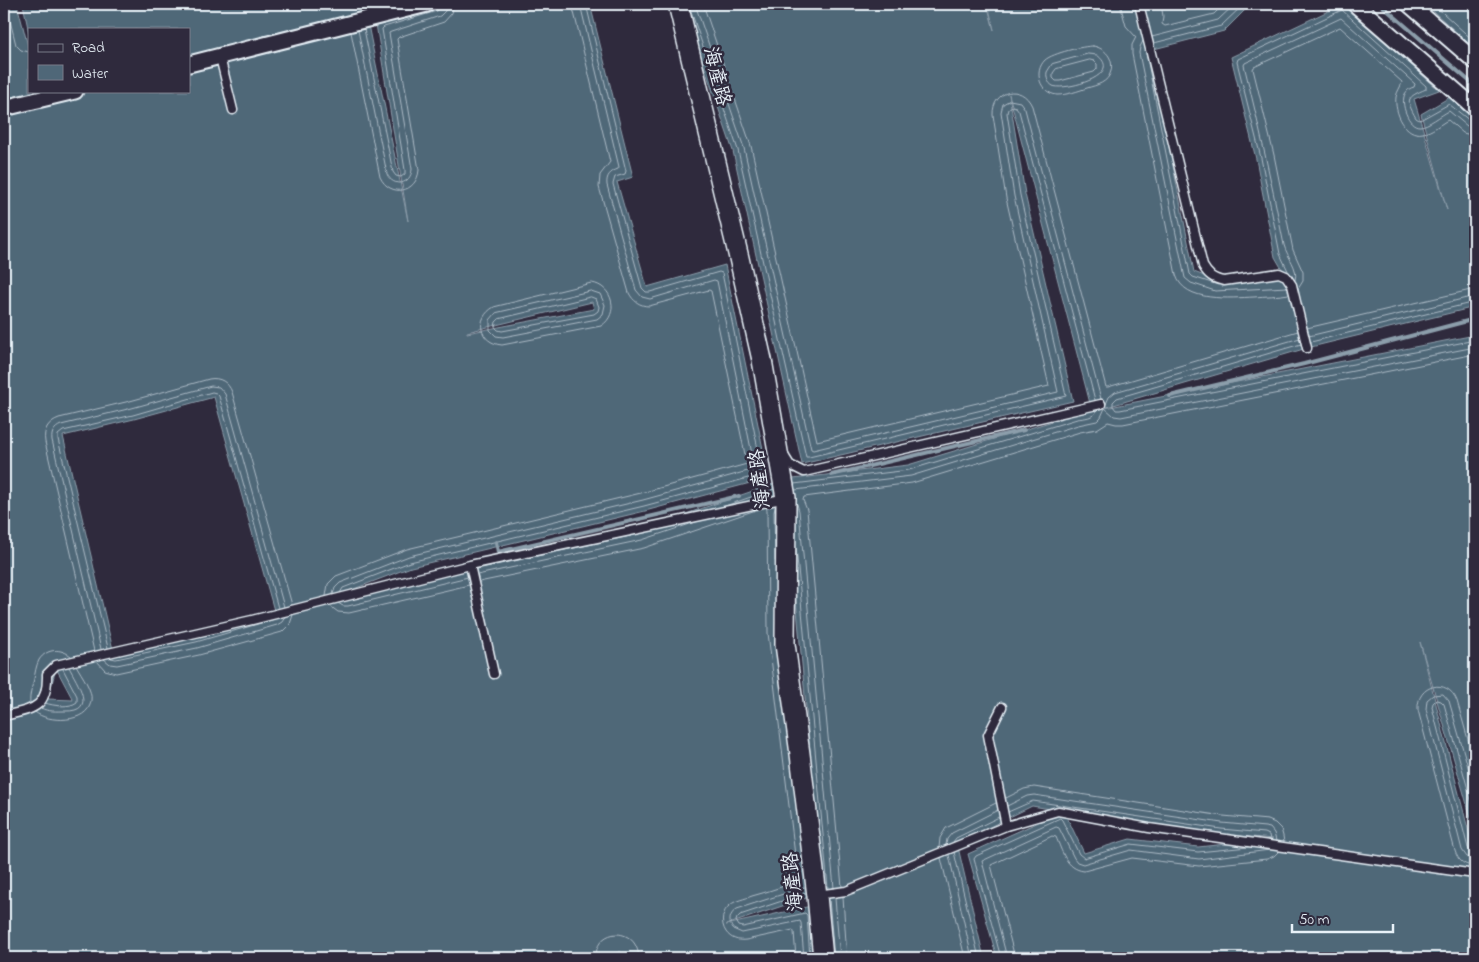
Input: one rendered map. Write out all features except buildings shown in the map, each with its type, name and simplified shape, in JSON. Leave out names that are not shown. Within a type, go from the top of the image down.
[{"type":"street","points":[[190,64],[427,4]]},
{"type":"street","name":"海產路","points":[[678,4],[740,258],[762,360],[786,498],[785,644],[800,754],[823,958]]},
{"type":"street","points":[[1355,4],[1475,108]]},
{"type":"street","points":[[1410,4],[1475,62]]},
{"type":"street","points":[[4,108],[71,92]]},
{"type":"lane","points":[[1139,4],[1203,266],[1207,273],[1216,280],[1279,273],[1286,276],[1292,286],[1307,348]]},
{"type":"lane","points":[[220,57],[233,110]]},
{"type":"lane","points":[[777,444],[790,465],[804,472],[1102,404]]},
{"type":"lane","points":[[4,716],[30,709],[41,702],[47,688],[47,674],[56,665],[242,622],[470,565],[786,498]]},
{"type":"lane","points":[[470,565],[494,674]]},
{"type":"lane","points":[[1002,707],[988,735],[1006,826]]},
{"type":"lane","points":[[817,896],[846,891],[1006,826],[1058,811],[1150,828],[1475,874]]},
{"type":"water","points":[[4,4],[17,4],[28,46],[28,92],[190,92],[190,28],[28,28],[23,4],[428,4],[367,20],[408,221],[376,24],[442,4],[590,4],[633,177],[617,182],[647,287],[725,265],[769,478],[645,511],[411,567],[333,597],[639,530],[785,480],[908,465],[1076,414],[1092,411],[1009,94],[1025,194],[1073,401],[802,464],[733,151],[683,4],[987,4],[994,30],[988,4],[1254,4],[1248,7],[1224,31],[1150,50],[1194,272],[1215,280],[1286,276],[1275,257],[1256,159],[1231,57],[1343,4],[1439,90],[1414,99],[1447,210],[1421,114],[1450,97],[1475,118],[1475,307],[1307,348],[1100,409],[1475,335],[1475,832],[1420,642],[1475,856],[1475,958],[997,958],[968,854],[1063,811],[1032,806],[957,843],[984,958],[829,958],[786,490],[787,632],[818,894],[726,925],[811,906],[815,958],[620,958],[619,954],[621,951],[614,954],[615,958],[609,958],[609,956],[607,958],[4,958]],"holes":[[[592,302],[594,309],[467,333],[467,332]],[[214,397],[275,614],[194,637],[114,654],[63,436]],[[56,668],[73,700],[48,699]],[[1064,811],[1221,834],[1273,839],[1198,847],[1130,839],[1084,853]]]},
{"type":"water","points":[[1425,4],[1475,4],[1475,49]]},
{"type":"waterway","points":[[1380,4],[1475,86]]},
{"type":"waterway","points":[[1170,396],[1304,364],[1475,319]]},
{"type":"waterway","points":[[831,475],[1024,430]]},
{"type":"waterway","points":[[496,542],[498,552],[739,496]]}]
